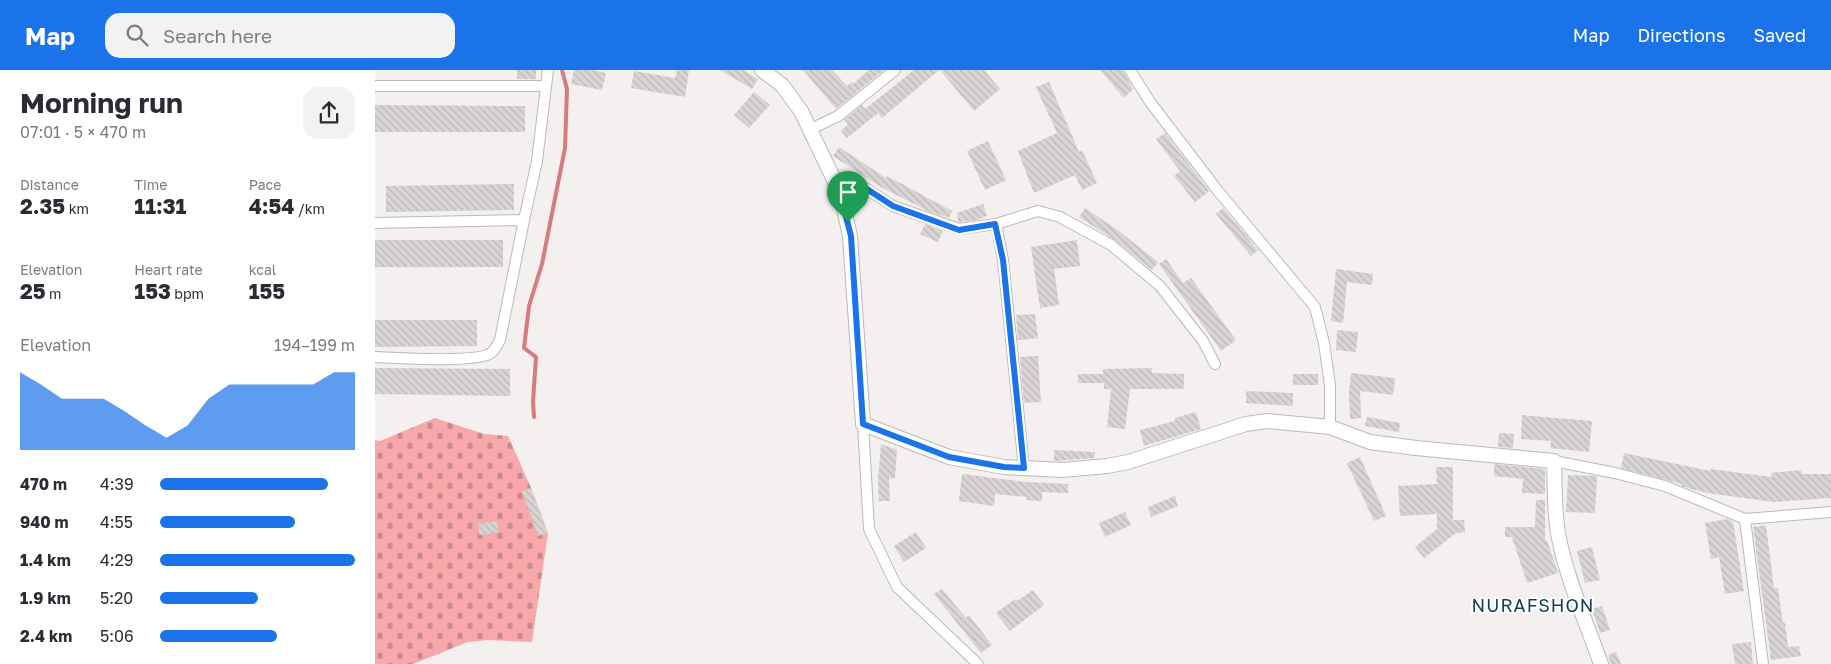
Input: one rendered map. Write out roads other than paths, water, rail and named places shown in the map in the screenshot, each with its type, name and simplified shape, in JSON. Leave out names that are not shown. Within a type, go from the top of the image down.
[{"type":"street","points":[[375,358],[472,358],[490,354],[500,340],[537,161],[548,70]]},
{"type":"street","points":[[762,70],[782,85],[801,110],[835,182],[851,236],[869,529],[897,587],[978,664]]},
{"type":"street","points":[[809,130],[838,116],[895,70]]},
{"type":"street","points":[[1130,70],[1151,102],[1218,191],[1315,307],[1325,343],[1329,384],[1330,427]]},
{"type":"street","points":[[375,86],[546,86]]},
{"type":"street","points":[[835,182],[853,180],[893,206],[959,230],[995,224],[1038,211],[1060,217],[1111,245],[1161,286],[1203,341],[1215,364]]},
{"type":"street","points":[[375,223],[524,220]]},
{"type":"street","points":[[995,224],[1003,260],[1024,468]]},
{"type":"street","points":[[863,424],[949,457],[1004,467],[1085,469],[1129,462],[1256,422],[1330,427],[1370,442],[1415,448],[1555,460],[1615,473],[1665,486],[1745,519],[1831,512]]},
{"type":"street","points":[[1555,460],[1555,503],[1558,533],[1568,569],[1601,664]]},
{"type":"street","points":[[1745,519],[1763,664]]},
{"type":"waterway","points":[[534,417],[536,357],[524,348],[529,306],[542,264],[565,148],[567,89],[562,70]]},
{"type":"district","name":"NURAFSHON","points":[[1533,605]]}]
